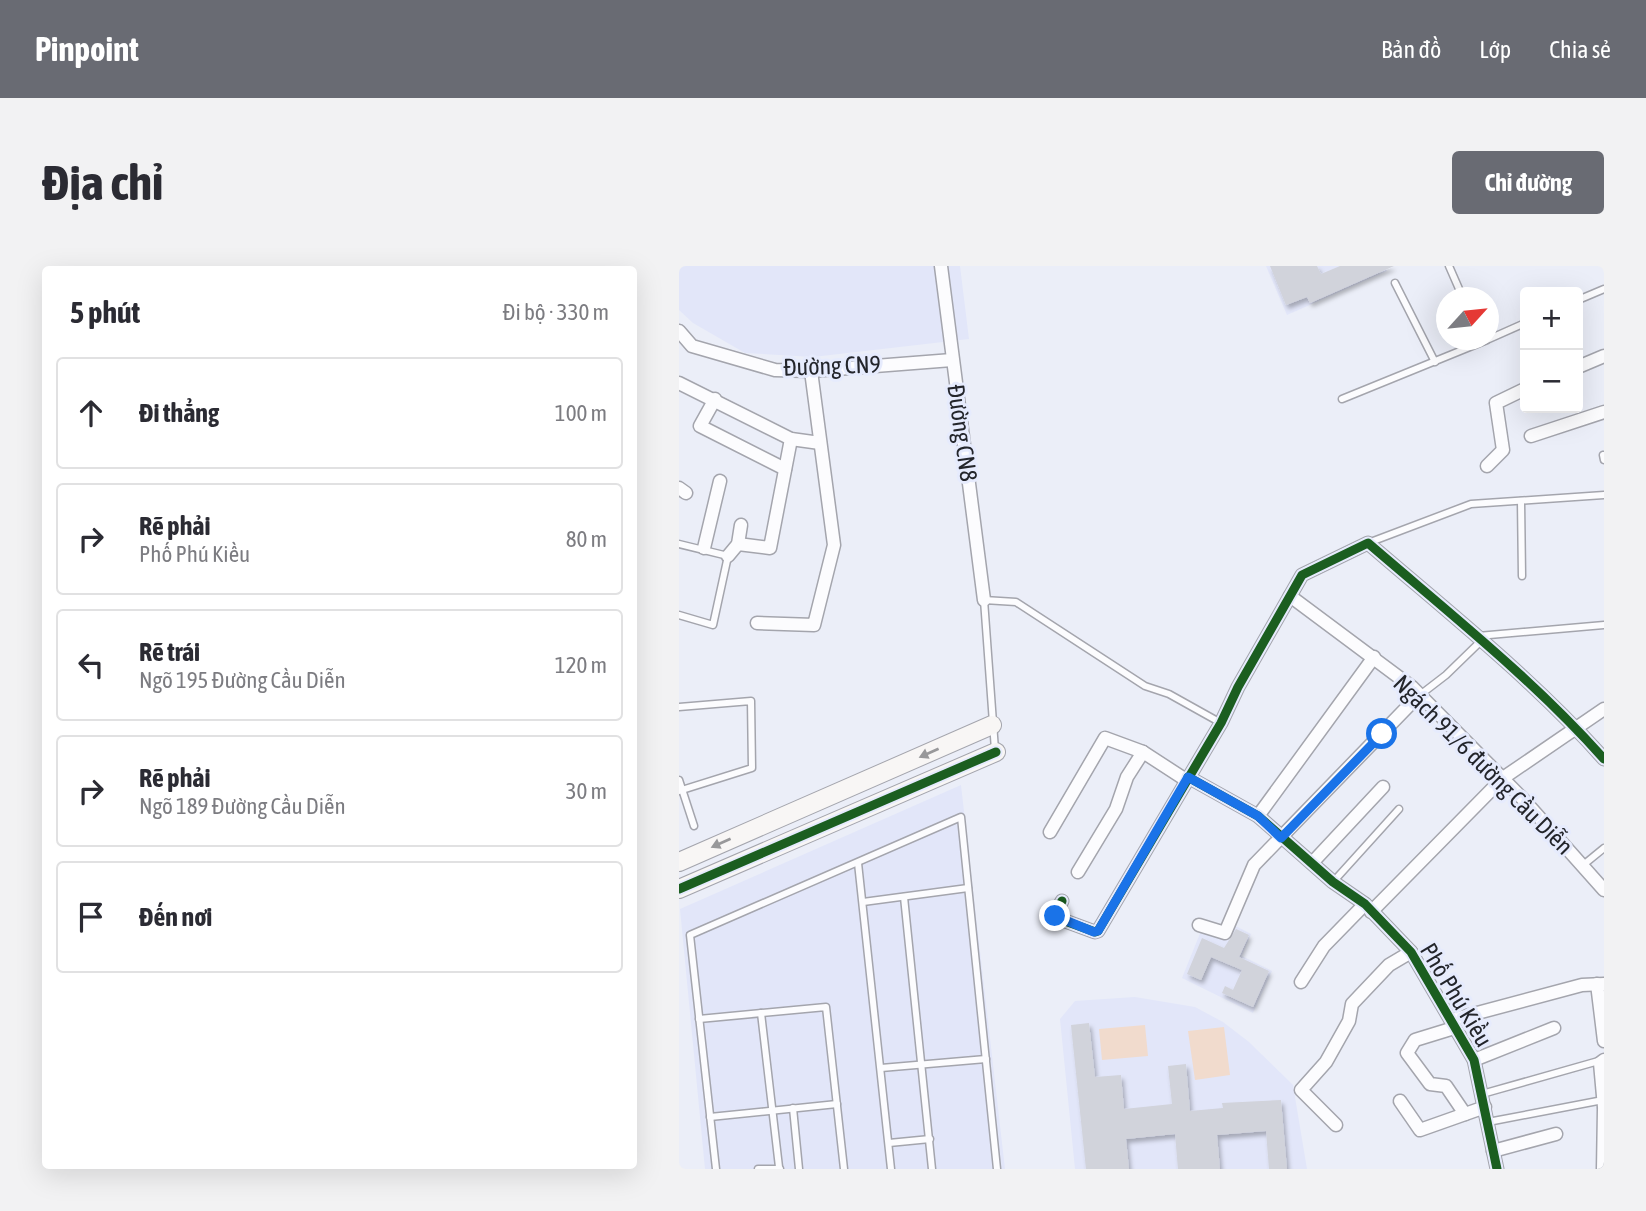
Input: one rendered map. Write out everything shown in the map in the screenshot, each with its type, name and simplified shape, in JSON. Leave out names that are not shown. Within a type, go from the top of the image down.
[{"type":"street","name":"Đường CN8","points":[[941,266],[984,600]]},
{"type":"street","name":"Đường CN9","points":[[679,331],[692,346],[775,370],[811,371],[952,359]]},
{"type":"street","points":[[1583,365],[1604,356]]},
{"type":"street","points":[[757,623],[814,625],[834,545],[811,371]]},
{"type":"street","points":[[679,383],[791,439],[820,443]]},
{"type":"street","points":[[1487,466],[1503,450],[1496,403],[1520,391]]},
{"type":"street","points":[[715,399],[700,426],[785,469]]},
{"type":"street","points":[[1531,436],[1604,412]]},
{"type":"street","points":[[738,544],[770,548],[791,439]]},
{"type":"street","points":[[704,548],[720,481]]},
{"type":"street","points":[[728,556],[738,544],[741,525]]},
{"type":"street","points":[[1062,901],[1055,914],[1057,918],[1094,932],[1098,931],[1221,723],[1238,687],[1302,575],[1368,543],[1478,638],[1577,729],[1604,759]]},
{"type":"street","name":"Ngách 91/6 đường Cầu Diễn","points":[[1290,596],[1374,657],[1419,695],[1503,778],[1604,890]]},
{"type":"street","points":[[1258,816],[1374,657]]},
{"type":"street","points":[[1199,925],[1225,933],[1254,864],[1419,695]]},
{"type":"street","points":[[1301,982],[1324,946],[1368,908],[1503,778],[1604,709]]},
{"type":"street","points":[[679,862],[992,725]]},
{"type":"street","name":"Phố Phú Kiều","points":[[1050,832],[1105,738],[1143,752],[1187,779],[1258,816],[1333,882],[1368,908],[1411,952],[1474,1060],[1497,1169]]},
{"type":"street","points":[[679,889],[996,752]]},
{"type":"street","points":[[1078,872],[1116,808],[1127,777],[1143,752]]},
{"type":"street","points":[[1312,863],[1383,787]]},
{"type":"street","points":[[1336,1125],[1301,1090],[1326,1062],[1349,1021],[1352,1004],[1389,965],[1411,952]]},
{"type":"street","points":[[1465,1114],[1445,1086],[1430,1084],[1406,1052],[1415,1040],[1453,1024],[1582,985],[1601,984],[1604,1041]]},
{"type":"street","points":[[1474,1060],[1554,1028]]},
{"type":"street","points":[[1603,1169],[1604,1105],[1600,1063],[1604,1060]]},
{"type":"street","points":[[1400,1101],[1420,1130],[1465,1114],[1483,1100]]},
{"type":"street","points":[[1493,1151],[1556,1134]]},
{"type":"lane","points":[[1449,266],[1458,287]]},
{"type":"lane","points":[[1395,283],[1435,362]]},
{"type":"lane","points":[[1583,298],[1604,289]]},
{"type":"lane","points":[[1499,334],[1520,325]]},
{"type":"lane","points":[[1342,399],[1462,350]]},
{"type":"lane","points":[[1368,543],[1471,504],[1604,495]]},
{"type":"lane","points":[[1521,501],[1523,576]]},
{"type":"lane","points":[[679,544],[728,556],[713,625],[679,615]]},
{"type":"lane","points":[[996,752],[984,600],[1016,602],[1145,686],[1169,694],[1221,723]]},
{"type":"lane","points":[[1419,695],[1446,675],[1478,638],[1604,625]]},
{"type":"lane","points":[[679,707],[751,701],[752,768],[680,791]]},
{"type":"lane","points":[[679,780],[680,791],[694,826]]},
{"type":"lane","points":[[1333,882],[1399,808]]},
{"type":"lane","points":[[716,1169],[690,935],[961,817],[997,1169]]},
{"type":"lane","points":[[1582,866],[1604,848]]},
{"type":"lane","points":[[858,863],[891,1169]]},
{"type":"lane","points":[[863,902],[968,888]]},
{"type":"lane","points":[[904,897],[932,1169]]},
{"type":"lane","points":[[699,1019],[826,1007],[844,1169]]},
{"type":"lane","points":[[758,1169],[779,1168],[761,1013]]},
{"type":"lane","points":[[881,1068],[986,1059]]},
{"type":"lane","points":[[1483,1100],[1604,1060]]},
{"type":"lane","points":[[710,1117],[837,1104]]},
{"type":"lane","points":[[1488,1122],[1604,1105]]},
{"type":"lane","points":[[793,1108],[799,1169]]},
{"type":"lane","points":[[889,1143],[930,1139]]},
{"type":"shaded area","points":[[679,266],[960,266],[969,339],[813,357],[745,353],[693,323],[679,310]]},
{"type":"shaded area","points":[[1266,266],[1385,266],[1387,271],[1287,315]]},
{"type":"shaded area","points":[[961,785],[1005,1169],[705,1169],[680,909]]},
{"type":"shaded area","points":[[1232,924],[1251,934],[1242,956],[1272,971],[1253,1013],[1182,978],[1201,931]]},
{"type":"shaded area","points":[[1135,997],[1195,1007],[1223,1022],[1249,1042],[1293,1085],[1307,1169],[1075,1169],[1060,1019],[1075,1001]]},
{"type":"shaded area","points":[[1145,1025],[1148,1056],[1102,1060],[1099,1029]]},
{"type":"shaded area","points":[[1224,1027],[1230,1075],[1195,1080],[1188,1031]]},
{"type":"building","points":[[1270,266],[1317,266],[1321,274],[1340,266],[1394,266],[1310,303],[1307,297],[1286,305]]},
{"type":"building","points":[[1236,929],[1249,935],[1239,957],[1269,971],[1253,1007],[1222,993],[1225,986],[1233,990],[1242,970],[1211,957],[1201,980],[1187,974],[1202,938],[1224,948]]},
{"type":"building","points":[[1089,1023],[1095,1077],[1121,1075],[1124,1109],[1172,1104],[1168,1066],[1186,1064],[1190,1111],[1223,1108],[1222,1103],[1281,1100],[1287,1169],[1269,1169],[1266,1131],[1217,1135],[1220,1169],[1178,1169],[1175,1134],[1126,1139],[1129,1169],[1086,1169],[1071,1025]]},
{"type":"cycle path","points":[[1062,901],[1055,914],[1057,918],[1098,931],[1221,723],[1238,687],[1302,575],[1368,543],[1520,674],[1604,759]]},
{"type":"cycle path","points":[[679,889],[996,752]]},
{"type":"cycle path","points":[[1188,777],[1258,816],[1333,882],[1365,904],[1411,952],[1474,1060],[1497,1169]]},
{"type":"route","points":[[1055,916],[1094,932],[1098,931],[1188,777],[1258,816],[1281,838],[1382,734]]}]
